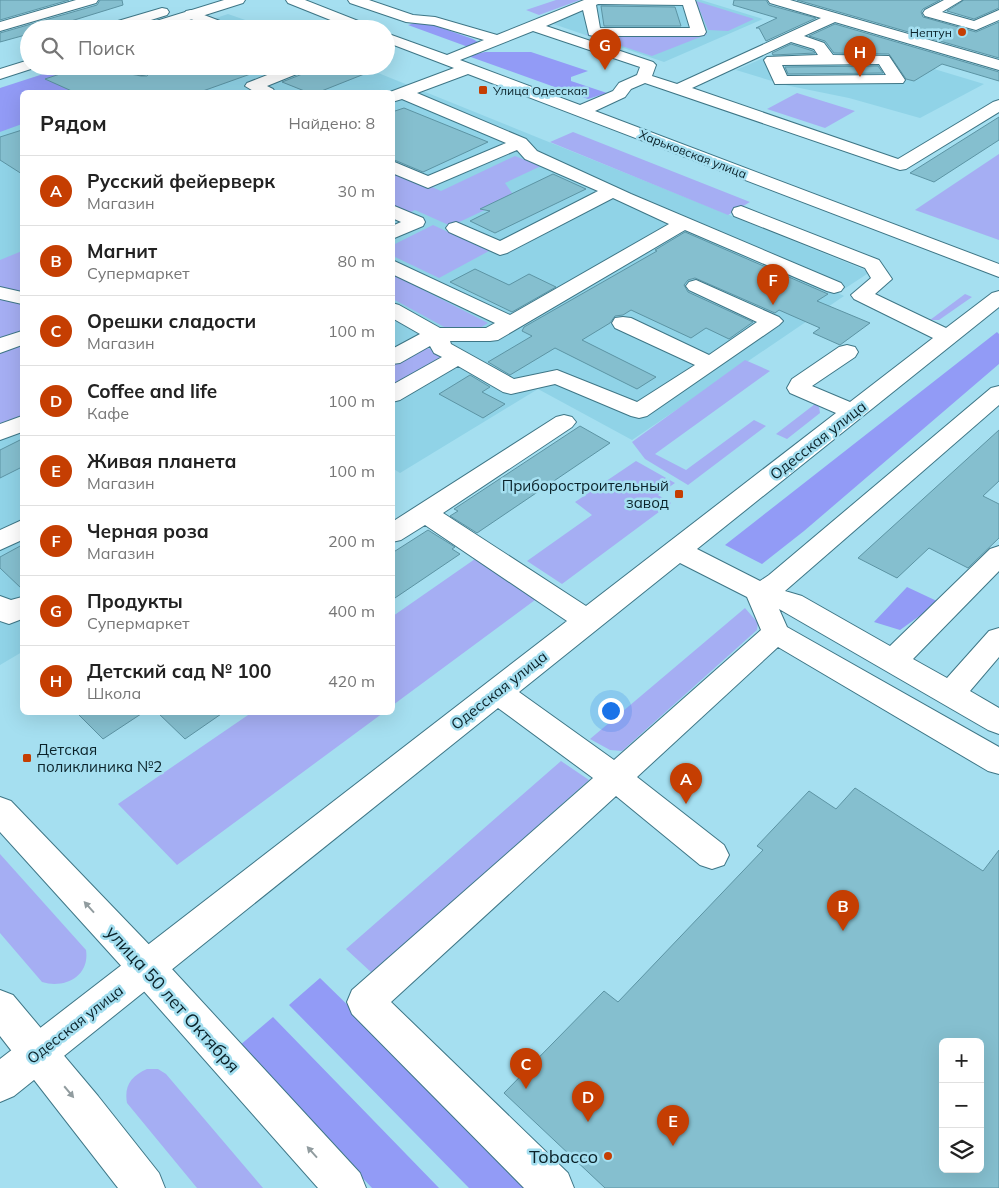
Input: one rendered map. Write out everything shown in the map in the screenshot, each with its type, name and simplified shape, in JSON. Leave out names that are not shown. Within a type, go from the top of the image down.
[{"type":"street","points":[[24,20],[91,0]]},
{"type":"street","points":[[142,20],[194,4],[238,0]]},
{"type":"street","points":[[293,0],[343,20]]},
{"type":"street","points":[[356,0],[405,17],[435,20],[498,40]]},
{"type":"street","points":[[775,0],[999,66]]},
{"type":"street","points":[[955,0],[930,12],[976,26],[999,14]]},
{"type":"street","points":[[447,60],[594,1],[689,1],[700,32],[594,32],[592,18],[594,1]]},
{"type":"street","points":[[163,20],[194,4]]},
{"type":"street","points":[[194,4],[216,20]]},
{"type":"street","points":[[405,17],[428,7]]},
{"type":"street","points":[[678,89],[834,17]]},
{"type":"street","points":[[553,18],[592,18]]},
{"type":"street","points":[[0,27],[20,21]]},
{"type":"street","points":[[533,26],[648,66],[644,78]]},
{"type":"street","points":[[790,38],[819,46],[828,60]]},
{"type":"street","name":"Харьковская улица","points":[[395,40],[999,271]]},
{"type":"street","points":[[0,62],[20,56]]},
{"type":"street","points":[[884,59],[897,80],[781,81],[772,60],[828,60],[884,59]]},
{"type":"street","points":[[0,74],[20,68]]},
{"type":"street","points":[[397,95],[469,68]]},
{"type":"street","points":[[262,90],[253,86],[281,75]]},
{"type":"street","points":[[581,111],[618,94],[625,86],[644,78],[900,165],[999,105]]},
{"type":"street","points":[[397,95],[520,143],[531,155],[625,198],[834,287]]},
{"type":"street","points":[[395,167],[428,183],[520,143]]},
{"type":"street","points":[[456,228],[500,249],[613,191]]},
{"type":"street","points":[[395,212],[416,222],[395,232]]},
{"type":"street","points":[[741,212],[872,264],[882,279],[861,295],[949,337]]},
{"type":"street","points":[[395,311],[436,334],[490,335],[684,223]]},
{"type":"street","points":[[395,267],[511,323]]},
{"type":"street","points":[[436,334],[442,348],[511,387],[557,377],[639,411],[772,321],[696,286]]},
{"type":"street","points":[[0,293],[20,298]]},
{"type":"street","name":"Одесская улица","points":[[0,1084],[999,297]]},
{"type":"street","points":[[623,322],[711,364]]},
{"type":"street","points":[[395,356],[436,334]]},
{"type":"street","points":[[0,346],[20,338]]},
{"type":"street","points":[[847,352],[800,384],[798,388],[854,412]]},
{"type":"street","points":[[395,393],[459,357]]},
{"type":"street","points":[[759,594],[779,582],[999,393]]},
{"type":"street","points":[[395,532],[564,422]]},
{"type":"street","points":[[0,433],[20,424]]},
{"type":"street","points":[[425,513],[588,621]]},
{"type":"street","points":[[0,541],[20,530]]},
{"type":"street","points":[[678,550],[759,594],[792,603],[999,722]]},
{"type":"street","points":[[892,662],[999,555]]},
{"type":"street","points":[[759,594],[776,633],[999,762]]},
{"type":"street","points":[[0,606],[9,614],[20,608]]},
{"type":"street","points":[[552,1188],[365,1002],[776,633]]},
{"type":"street","points":[[950,694],[999,638]]},
{"type":"street","points":[[498,692],[614,777],[712,855]]},
{"type":"street","name":"улица 50 лет Октября","points":[[0,810],[345,1188]]},
{"type":"street","points":[[0,1007],[84,1110],[144,1188]]},
{"type":"shaded area","points":[[556,0],[580,0],[539,15],[526,10]]},
{"type":"shaded area","points":[[583,0],[701,0],[763,19],[664,62],[536,18]]},
{"type":"shaded area","points":[[696,1],[754,19],[728,31],[708,30]]},
{"type":"shaded area","points":[[228,14],[245,20],[210,20]]},
{"type":"shaded area","points":[[422,21],[473,39],[481,44],[471,48],[408,25]]},
{"type":"shaded area","points":[[585,34],[708,34],[652,56]]},
{"type":"shaded area","points":[[818,34],[984,84],[920,118],[849,98],[785,85],[736,70]]},
{"type":"shaded area","points":[[485,52],[531,52],[588,71],[571,77],[571,81],[607,93],[588,99],[468,56]]},
{"type":"shaded area","points":[[40,75],[135,75],[148,81],[121,90],[20,90],[20,125],[0,132],[0,88]]},
{"type":"shaded area","points":[[131,75],[383,75],[870,272],[838,293],[844,296],[632,440],[538,389],[400,473],[395,470],[395,90],[85,90]]},
{"type":"shaded area","points":[[797,93],[855,111],[825,128],[767,109]]},
{"type":"shaded area","points":[[20,112],[20,653],[0,665],[0,119]]},
{"type":"shaded area","points":[[573,132],[750,202],[728,215],[550,142]]},
{"type":"shaded area","points":[[999,154],[999,240],[915,210]]},
{"type":"shaded area","points":[[515,156],[541,166],[505,183],[514,196],[451,226],[415,210],[395,220],[395,170],[441,191]]},
{"type":"shaded area","points":[[433,225],[489,251],[439,278],[395,257],[395,244]]},
{"type":"shaded area","points":[[20,252],[20,419],[0,424],[0,260]]},
{"type":"shaded area","points":[[395,276],[488,323],[475,331],[448,329],[395,300]]},
{"type":"shaded area","points":[[965,294],[972,297],[939,320],[930,320]]},
{"type":"shaded area","points":[[997,332],[999,334],[999,364],[804,531],[762,564],[725,545]]},
{"type":"shaded area","points":[[424,346],[450,360],[395,392],[395,362]]},
{"type":"shaded area","points":[[745,360],[770,371],[655,454],[686,470],[754,420],[766,426],[688,485],[645,459],[632,442]]},
{"type":"shaded area","points":[[815,404],[819,407],[820,413],[787,439],[776,434]]},
{"type":"shaded area","points":[[636,461],[675,483],[658,495],[671,503],[562,584],[527,561],[592,515],[575,502]]},
{"type":"shaded area","points":[[475,559],[535,600],[395,704],[395,615]]},
{"type":"shaded area","points":[[907,587],[939,602],[900,630],[874,622]]},
{"type":"shaded area","points":[[745,608],[758,623],[757,630],[622,751],[610,750],[590,739]]},
{"type":"shaded area","points":[[248,715],[380,715],[177,865],[118,804]]},
{"type":"shaded area","points":[[561,761],[589,780],[372,973],[346,949]]},
{"type":"shaded area","points":[[0,854],[86,950],[84,967],[80,973],[67,982],[51,984],[42,982],[0,933]]},
{"type":"shaded area","points":[[320,978],[535,1188],[469,1188],[289,1005]]},
{"type":"shaded area","points":[[273,1017],[439,1188],[372,1188],[239,1046]]},
{"type":"shaded area","points":[[147,1069],[158,1069],[166,1074],[263,1188],[197,1188],[127,1103],[126,1097],[130,1082]]},
{"type":"building","points":[[0,0],[69,0],[0,20]]},
{"type":"building","points":[[100,0],[122,0],[123,5],[74,20],[45,20],[97,5]]},
{"type":"building","points":[[734,0],[766,0],[769,5],[816,18],[766,41],[759,28],[756,28],[777,18],[733,5]]},
{"type":"building","points":[[797,0],[940,0],[923,9],[921,12],[923,17],[976,32],[999,22],[999,58]]},
{"type":"building","points":[[964,0],[999,0],[999,8],[974,19],[947,11]]},
{"type":"building","points":[[601,6],[675,7],[681,26],[604,26]]},
{"type":"building","points":[[835,24],[999,72],[999,81],[942,64],[914,81],[906,79],[889,54],[834,53],[825,41],[809,36]]},
{"type":"building","points":[[20,27],[20,36],[0,42],[0,33]]},
{"type":"building","points":[[791,44],[815,53],[773,55],[772,53]]},
{"type":"building","points":[[878,66],[883,73],[788,74],[785,67]]},
{"type":"building","points":[[57,75],[248,75],[206,90],[70,90],[45,79]]},
{"type":"building","points":[[300,75],[362,75],[324,90],[302,90],[282,82]]},
{"type":"building","points":[[404,108],[488,142],[423,172],[395,160],[395,111]]},
{"type":"building","points":[[999,117],[999,140],[934,182],[910,173]]},
{"type":"building","points":[[20,131],[20,173],[0,160],[0,137]]},
{"type":"building","points":[[553,174],[586,189],[495,233],[470,221],[490,211],[480,209]]},
{"type":"building","points":[[685,232],[828,294],[817,301],[870,323],[840,345],[813,333],[820,328],[779,310],[775,313],[695,278],[688,280],[684,285],[688,292],[753,322],[729,339],[706,328],[691,338],[631,310],[623,315],[615,316],[610,323],[582,340],[656,377],[637,389],[555,348],[510,375],[488,362],[532,336],[522,331],[524,327],[657,251],[655,250]]},
{"type":"building","points":[[475,269],[509,285],[529,274],[556,287],[512,312],[450,282]]},
{"type":"building","points":[[470,375],[490,387],[482,392],[505,404],[483,418],[439,394]]},
{"type":"building","points":[[580,426],[610,443],[477,533],[450,516],[458,511],[454,509]]},
{"type":"building","points":[[999,430],[999,481],[983,496],[999,504],[999,538],[968,568],[929,548],[897,578],[858,558]]},
{"type":"building","points":[[20,440],[20,468],[0,478],[0,450]]},
{"type":"building","points":[[428,530],[455,547],[452,549],[460,554],[395,598],[395,551]]},
{"type":"building","points":[[20,546],[20,587],[0,568],[0,557]]},
{"type":"building","points":[[79,715],[139,715],[103,739]]},
{"type":"building","points":[[160,715],[220,715],[185,739]]},
{"type":"building","points":[[855,788],[983,871],[999,850],[999,1188],[605,1188],[504,1093],[604,991],[618,1002],[763,850],[757,846],[809,791],[836,809]]},
{"type":"place","name":"Нептун","points":[[962,32]]},
{"type":"place","name":"Продукты","points":[[605,70]]},
{"type":"place","name":"Детский сад № 100","points":[[860,77]]},
{"type":"place","name":"Улица Одесская","points":[[483,90]]},
{"type":"place","name":"Черная роза","points":[[773,305]]},
{"type":"place","name":"Приборостроительный завод","points":[[679,494]]},
{"type":"place","name":"Детская поликлиника №2","points":[[27,758]]},
{"type":"place","name":"Русский фейерверк","points":[[686,804]]},
{"type":"place","name":"Магнит","points":[[843,931]]},
{"type":"place","name":"Орешки сладости","points":[[526,1089]]},
{"type":"place","name":"Coffee and life","points":[[588,1122]]},
{"type":"place","name":"Живая планета","points":[[673,1146]]},
{"type":"place","name":"Tobacco","points":[[608,1156]]}]
